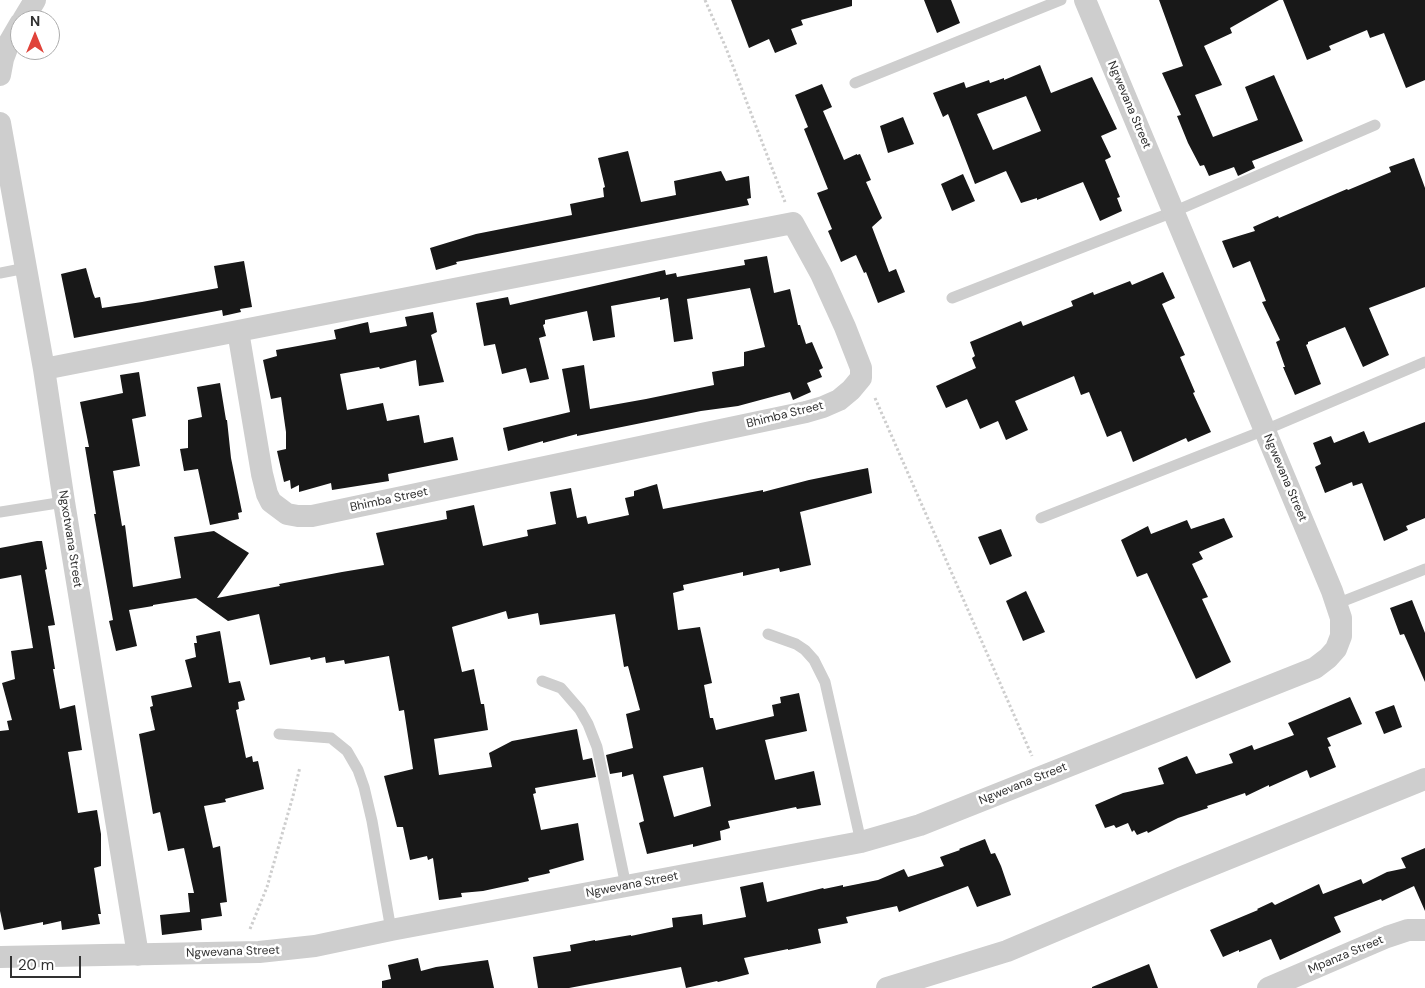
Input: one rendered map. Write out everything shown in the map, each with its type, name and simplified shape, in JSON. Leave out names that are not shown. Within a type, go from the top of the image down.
[{"type":"street","name":"Ngwevana Street","points":[[0,957],[240,953],[316,946],[391,930],[861,842],[920,825],[1042,777],[1315,668],[1328,658],[1336,649],[1341,636],[1341,618],[1332,591],[1085,0]]},
{"type":"street","points":[[0,75],[3,59],[10,41]]},
{"type":"street","name":"Ngxotwana Street","points":[[0,123],[44,369],[138,954]]},
{"type":"street","points":[[44,369],[793,223],[821,274],[862,368]]},
{"type":"street","name":"Bhimba Street","points":[[238,331],[267,494],[271,502],[287,514],[298,516],[322,514],[806,412],[838,400],[851,390],[862,378],[862,368]]},
{"type":"street","points":[[887,988],[1008,951],[1171,882],[1425,779]]},
{"type":"street","name":"Mpanza Street","points":[[1268,988],[1387,937],[1408,930],[1425,930]]},
{"type":"lane","points":[[855,83],[1061,0]]},
{"type":"lane","points":[[952,298],[1174,212],[1375,125]]},
{"type":"lane","points":[[0,273],[26,268]]},
{"type":"lane","points":[[1041,518],[1265,430],[1425,362]]},
{"type":"lane","points":[[0,512],[64,502]]},
{"type":"lane","points":[[1336,604],[1425,569]]},
{"type":"lane","points":[[768,634],[796,644],[805,650],[814,660],[825,682],[861,842]]},
{"type":"lane","points":[[542,681],[561,688],[580,710],[588,724],[597,747],[626,886]]},
{"type":"lane","points":[[279,734],[331,738],[347,751],[358,770],[372,821],[391,930]]},
{"type":"path","points":[[706,0],[793,223]]},
{"type":"path","points":[[862,368],[1042,777]]},
{"type":"path","points":[[240,953],[267,887],[300,767]]},
{"type":"building","points":[[731,0],[852,0],[852,6],[801,20],[803,25],[791,29],[797,44],[775,53],[769,39],[749,48]]},
{"type":"building","points":[[924,0],[951,0],[960,23],[937,33]]},
{"type":"building","points":[[1159,0],[1279,0],[1230,28],[1232,33],[1204,46],[1222,85],[1195,95],[1213,137],[1258,120],[1245,87],[1274,75],[1303,141],[1252,161],[1255,168],[1238,176],[1234,167],[1209,176],[1204,165],[1200,166],[1188,143],[1177,116],[1181,115],[1162,73],[1183,66]]},
{"type":"building","points":[[1283,0],[1425,0],[1425,80],[1406,88],[1384,33],[1370,38],[1367,30],[1329,46],[1331,50],[1307,60]]},
{"type":"building","points":[[1040,65],[1051,93],[1092,77],[1117,129],[1101,136],[1111,157],[1105,160],[1120,197],[1117,198],[1122,211],[1100,221],[1083,182],[1037,200],[1037,198],[1021,203],[1006,171],[975,184],[948,114],[943,117],[933,93],[964,82],[966,88],[989,80],[990,83],[1004,78],[1004,80]],"holes":[[[1026,96],[1041,131],[993,150],[977,114]]]},
{"type":"building","points":[[822,84],[832,107],[823,111],[844,160],[860,154],[871,180],[866,182],[882,218],[872,227],[889,272],[896,269],[905,292],[878,303],[866,272],[864,273],[856,255],[841,262],[828,231],[832,229],[817,193],[828,189],[804,129],[808,127],[795,95]]},
{"type":"building","points":[[903,117],[914,144],[888,153],[880,126]]},
{"type":"building","points":[[628,151],[641,202],[676,195],[674,181],[721,171],[726,181],[749,176],[751,198],[747,199],[749,205],[456,262],[457,264],[436,270],[430,248],[476,234],[572,215],[570,204],[604,197],[603,188],[605,187],[598,158]]},
{"type":"building","points":[[1414,158],[1425,188],[1425,287],[1369,308],[1389,355],[1363,367],[1345,327],[1308,342],[1306,345],[1321,384],[1295,395],[1283,367],[1285,367],[1276,342],[1280,340],[1262,302],[1266,301],[1250,261],[1233,268],[1222,241],[1255,231],[1253,227],[1391,172],[1389,167]]},
{"type":"building","points":[[963,174],[975,201],[952,211],[941,184]]},
{"type":"building","points":[[767,256],[774,293],[790,289],[798,325],[800,325],[806,344],[812,342],[823,368],[819,370],[822,377],[807,383],[811,392],[793,400],[790,392],[738,406],[701,411],[577,436],[577,434],[508,451],[503,428],[570,412],[562,369],[584,365],[590,409],[714,385],[712,372],[744,366],[744,352],[765,347],[750,288],[687,299],[693,339],[674,342],[668,298],[660,300],[660,297],[611,306],[615,337],[593,341],[587,311],[545,320],[543,325],[546,336],[539,338],[549,379],[530,383],[526,368],[502,374],[495,344],[484,346],[476,303],[508,297],[510,305],[665,270],[666,275],[676,273],[677,277],[745,265],[744,260]]},
{"type":"building","points":[[244,261],[252,307],[240,309],[241,312],[223,316],[222,310],[74,338],[61,274],[86,268],[95,298],[100,297],[102,308],[218,288],[214,266]]},
{"type":"building","points":[[1163,272],[1175,298],[1162,304],[1185,355],[1180,357],[1195,392],[1193,393],[1211,432],[1188,442],[1186,438],[1133,462],[1121,431],[1107,437],[1089,392],[1081,395],[1074,376],[1015,401],[1028,430],[1006,440],[998,421],[980,429],[967,399],[946,408],[936,386],[976,368],[972,358],[975,356],[970,342],[1021,321],[1023,326],[1073,306],[1071,301],[1093,292],[1094,295],[1130,281],[1132,285]]},
{"type":"building","points":[[433,312],[437,332],[431,335],[444,382],[419,386],[416,360],[380,369],[379,367],[340,374],[347,410],[383,403],[387,421],[419,415],[424,443],[453,437],[458,460],[388,474],[389,481],[332,490],[331,483],[299,492],[299,485],[291,489],[290,480],[284,482],[277,451],[286,449],[286,432],[281,397],[271,399],[263,360],[277,356],[276,350],[336,339],[334,330],[368,322],[370,333],[407,326],[405,317]]},
{"type":"building","points":[[139,372],[146,416],[132,419],[140,466],[113,471],[122,526],[125,525],[133,587],[181,578],[174,537],[214,531],[249,553],[217,598],[280,586],[279,584],[384,565],[376,533],[447,519],[446,511],[474,505],[483,546],[528,536],[527,530],[556,524],[550,492],[571,488],[577,518],[586,516],[588,524],[629,515],[625,498],[634,496],[634,491],[657,484],[663,509],[763,490],[763,492],[868,468],[872,493],[800,512],[811,565],[780,572],[779,568],[743,576],[743,572],[683,585],[684,590],[673,593],[678,630],[700,627],[712,683],[704,685],[710,718],[713,718],[716,730],[774,716],[772,705],[781,703],[780,697],[799,693],[807,731],[765,740],[775,780],[814,771],[821,805],[797,809],[796,807],[728,821],[730,828],[720,831],[721,840],[693,847],[693,844],[647,854],[639,823],[644,821],[633,774],[622,777],[622,772],[610,774],[606,755],[633,748],[626,714],[640,710],[628,666],[624,667],[615,614],[540,625],[538,613],[508,619],[506,611],[452,627],[462,672],[474,669],[481,704],[484,704],[488,730],[434,739],[439,775],[492,767],[489,753],[512,741],[577,729],[583,760],[592,758],[596,777],[535,788],[536,793],[533,794],[541,830],[578,823],[584,860],[549,870],[550,873],[528,878],[529,881],[483,891],[461,893],[462,897],[439,900],[433,858],[428,860],[427,856],[410,860],[403,827],[397,827],[384,776],[413,769],[404,710],[399,711],[389,656],[345,664],[344,660],[326,663],[325,657],[311,660],[310,657],[270,665],[259,614],[228,621],[196,598],[129,610],[137,646],[116,651],[109,621],[113,620],[94,514],[96,514],[85,447],[89,447],[80,402],[123,393],[120,375]],"holes":[[[703,767],[711,806],[674,817],[663,776]]]},
{"type":"building","points":[[220,383],[227,420],[231,458],[242,512],[238,513],[239,519],[210,525],[198,469],[184,471],[180,449],[188,448],[188,420],[202,417],[197,387]]},
{"type":"building","points":[[1425,422],[1425,518],[1406,526],[1408,530],[1384,541],[1362,483],[1353,486],[1352,482],[1325,493],[1315,467],[1321,464],[1313,443],[1331,436],[1334,443],[1364,431],[1369,443]]},
{"type":"building","points":[[1224,518],[1233,537],[1199,552],[1203,559],[1192,564],[1208,597],[1202,599],[1231,662],[1196,679],[1147,573],[1137,577],[1121,540],[1148,526],[1151,534],[1187,520],[1191,529]]},
{"type":"building","points":[[1001,529],[1012,556],[990,565],[978,537]]},
{"type":"building","points":[[42,541],[55,625],[48,626],[60,709],[75,705],[82,750],[68,752],[78,813],[97,810],[101,834],[101,866],[94,868],[101,914],[98,914],[100,924],[62,930],[61,921],[43,925],[43,922],[4,930],[0,911],[0,731],[9,730],[7,721],[12,720],[2,683],[15,679],[11,651],[33,648],[21,575],[0,579],[0,548]]},
{"type":"building","points":[[1026,591],[1045,632],[1023,641],[1006,601]]},
{"type":"building","points":[[1412,600],[1425,633],[1425,682],[1404,634],[1400,635],[1390,608]]},
{"type":"building","points":[[220,631],[229,683],[240,681],[245,700],[238,702],[239,709],[236,710],[246,758],[252,756],[253,762],[258,761],[264,789],[225,799],[226,802],[204,806],[213,848],[220,846],[227,902],[220,903],[222,916],[201,919],[202,930],[162,935],[160,915],[190,912],[188,893],[194,893],[184,848],[168,851],[160,812],[153,814],[139,734],[155,730],[150,707],[153,706],[151,696],[192,687],[185,660],[196,657],[194,643],[197,643],[196,636]]},
{"type":"building","points":[[1350,697],[1362,724],[1327,738],[1331,746],[1328,747],[1336,767],[1310,778],[1307,770],[1246,796],[1245,793],[1207,806],[1208,808],[1178,818],[1148,833],[1147,831],[1137,835],[1134,830],[1132,832],[1128,823],[1116,828],[1114,825],[1105,828],[1095,805],[1123,793],[1164,784],[1158,768],[1187,756],[1196,774],[1233,763],[1229,754],[1252,745],[1254,750],[1294,735],[1288,723]]},
{"type":"building","points":[[1394,705],[1402,727],[1384,734],[1375,712]]},
{"type":"building","points":[[985,839],[991,854],[995,853],[1011,895],[977,907],[968,886],[899,912],[897,906],[846,917],[848,923],[818,929],[821,943],[744,958],[749,974],[686,988],[681,967],[569,988],[538,988],[533,957],[571,951],[570,945],[631,936],[673,927],[672,918],[702,914],[703,925],[746,917],[740,887],[763,882],[767,902],[823,888],[843,885],[843,887],[878,880],[904,869],[908,877],[944,866],[940,857]]},
{"type":"building","points":[[1425,848],[1425,911],[1414,886],[1382,901],[1381,899],[1334,917],[1341,932],[1280,960],[1271,939],[1223,957],[1210,930],[1258,910],[1272,902],[1275,905],[1319,884],[1323,894],[1361,879],[1363,884],[1387,872],[1406,868],[1401,858]]},
{"type":"building","points":[[418,958],[421,971],[436,967],[488,960],[494,988],[382,988],[382,981],[391,979],[388,965]]},
{"type":"building","points":[[1149,964],[1158,988],[1092,988],[1092,987]]}]
